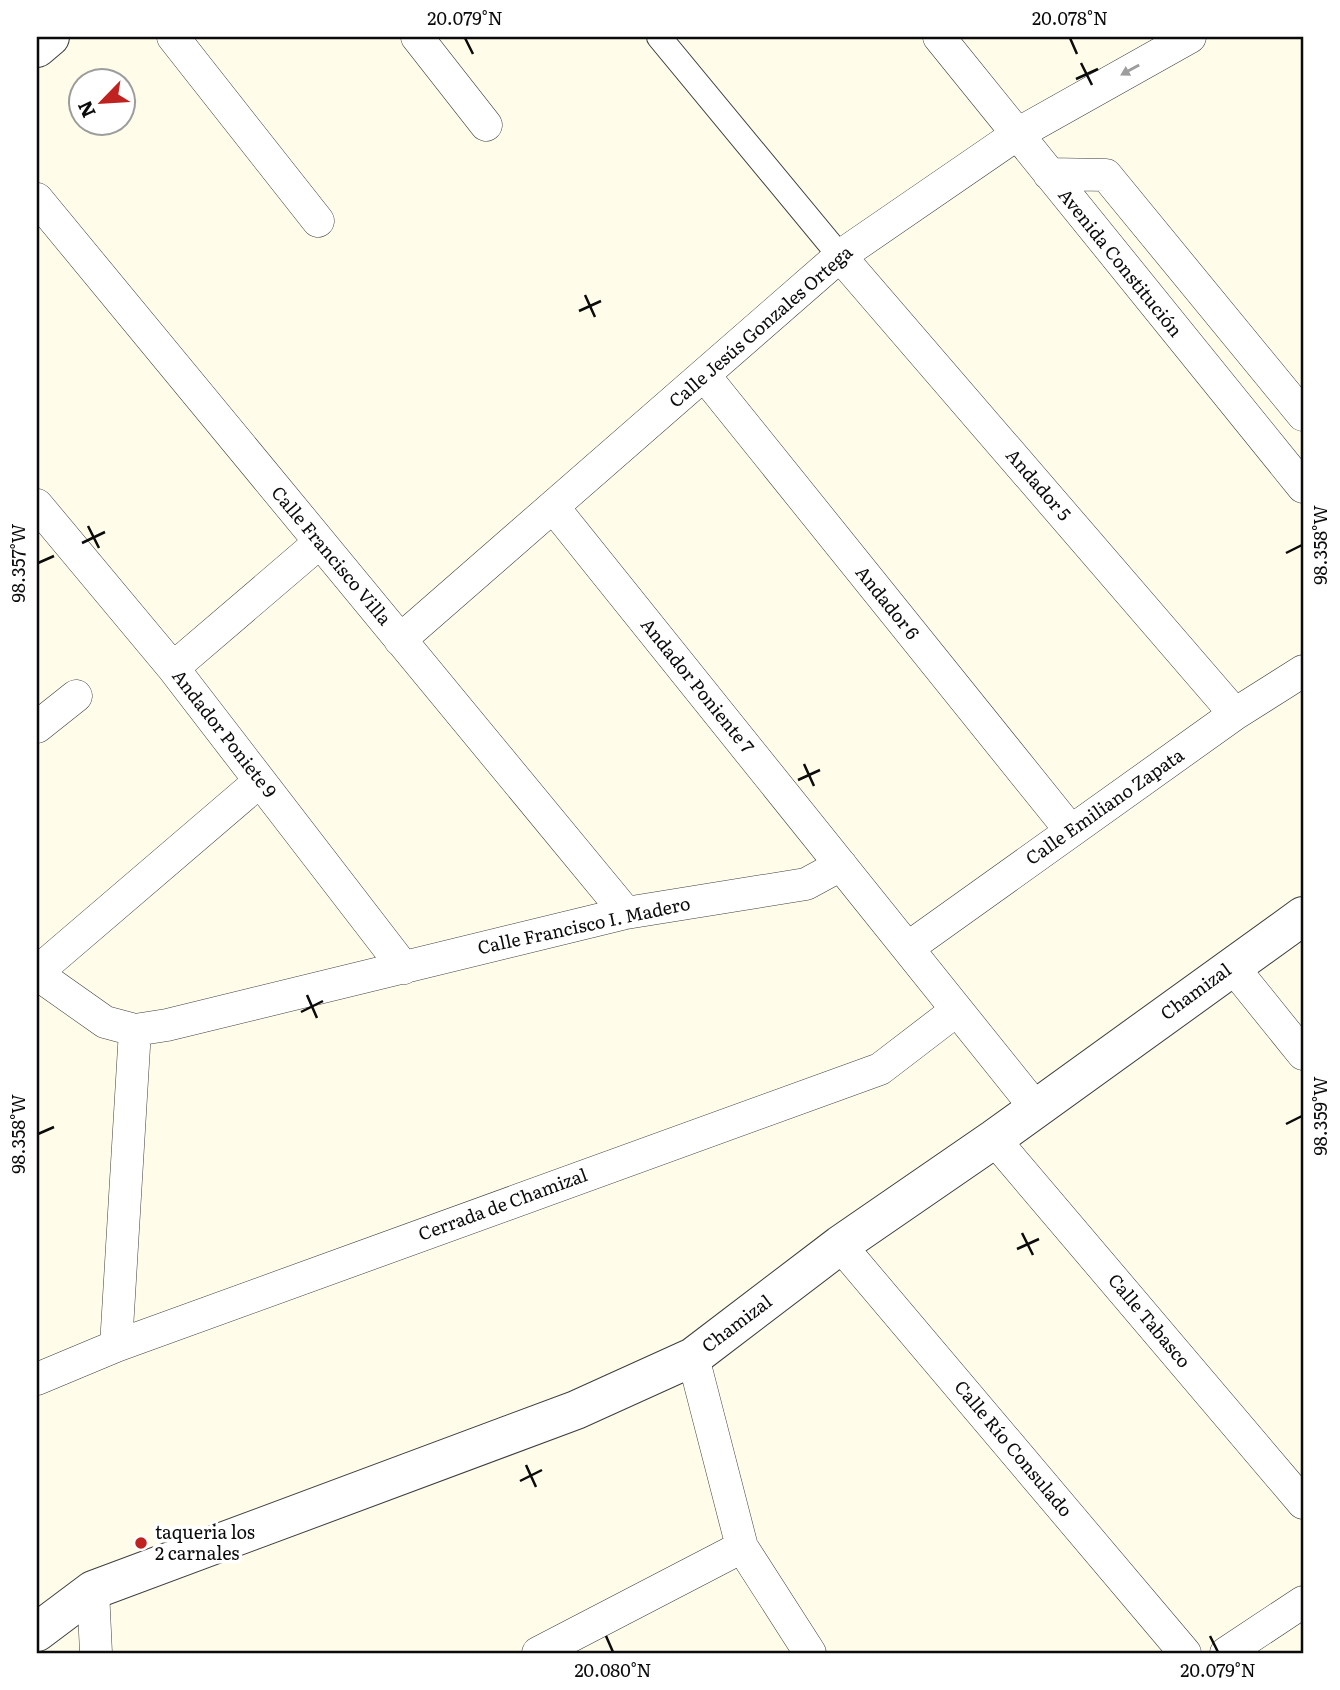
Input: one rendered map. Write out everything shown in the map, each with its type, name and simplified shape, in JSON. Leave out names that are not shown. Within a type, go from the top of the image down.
[{"type":"street","points":[[37,48],[50,37]]},
{"type":"street","points":[[173,37],[318,221]]},
{"type":"street","points":[[416,37],[486,125]]},
{"type":"street","points":[[659,37],[840,256]]},
{"type":"street","name":"Avenida Constitución","points":[[939,37],[1303,487]]},
{"type":"street","name":"Calle Jesús Gonzales Ortega","points":[[400,640],[840,256],[1019,133],[1190,37]]},
{"type":"street","points":[[1049,174],[1106,175],[1300,405],[1260,436]]},
{"type":"street","name":"Calle Francisco Villa","points":[[37,199],[626,913]]},
{"type":"street","name":"Andador 5","points":[[840,256],[1235,714]]},
{"type":"street","name":"Andador 6","points":[[704,375],[1070,831]]},
{"type":"street","name":"Andador Poniete 9","points":[[37,505],[173,668],[404,968]]},
{"type":"street","name":"Andador Poniente 7","points":[[554,508],[841,865]]},
{"type":"street","points":[[173,668],[319,542]]},
{"type":"street","name":"Calle Emiliano Zapata","points":[[909,947],[1235,714],[1303,671]]},
{"type":"street","points":[[37,727],[76,696]]},
{"type":"street","points":[[37,973],[260,781]]},
{"type":"street","points":[[841,865],[1035,1107]]},
{"type":"street","name":"Calle Francisco I. Madero","points":[[37,973],[106,1022],[135,1030],[167,1025],[626,913],[806,884],[841,865]]},
{"type":"street","name":"Chamizal","points":[[37,1632],[93,1590],[576,1410],[693,1357],[840,1245],[994,1139],[1303,916]]},
{"type":"street","points":[[1232,966],[1303,1054]]},
{"type":"street","name":"Cerrada de Chamizal","points":[[37,1379],[116,1346],[880,1069],[957,1010]]},
{"type":"street","points":[[116,1346],[135,1030]]},
{"type":"street","name":"Calle Tabasco","points":[[994,1139],[1303,1503]]},
{"type":"street","name":"Calle Río Consulado","points":[[840,1245],[1185,1653]]},
{"type":"street","points":[[693,1357],[742,1547],[810,1653]]},
{"type":"street","points":[[538,1653],[742,1547]]},
{"type":"street","points":[[93,1590],[96,1653]]},
{"type":"street","points":[[1226,1653],[1303,1602]]},
{"type":"place","name":"taqueria los 2 carnales","points":[[141,1543]]}]
